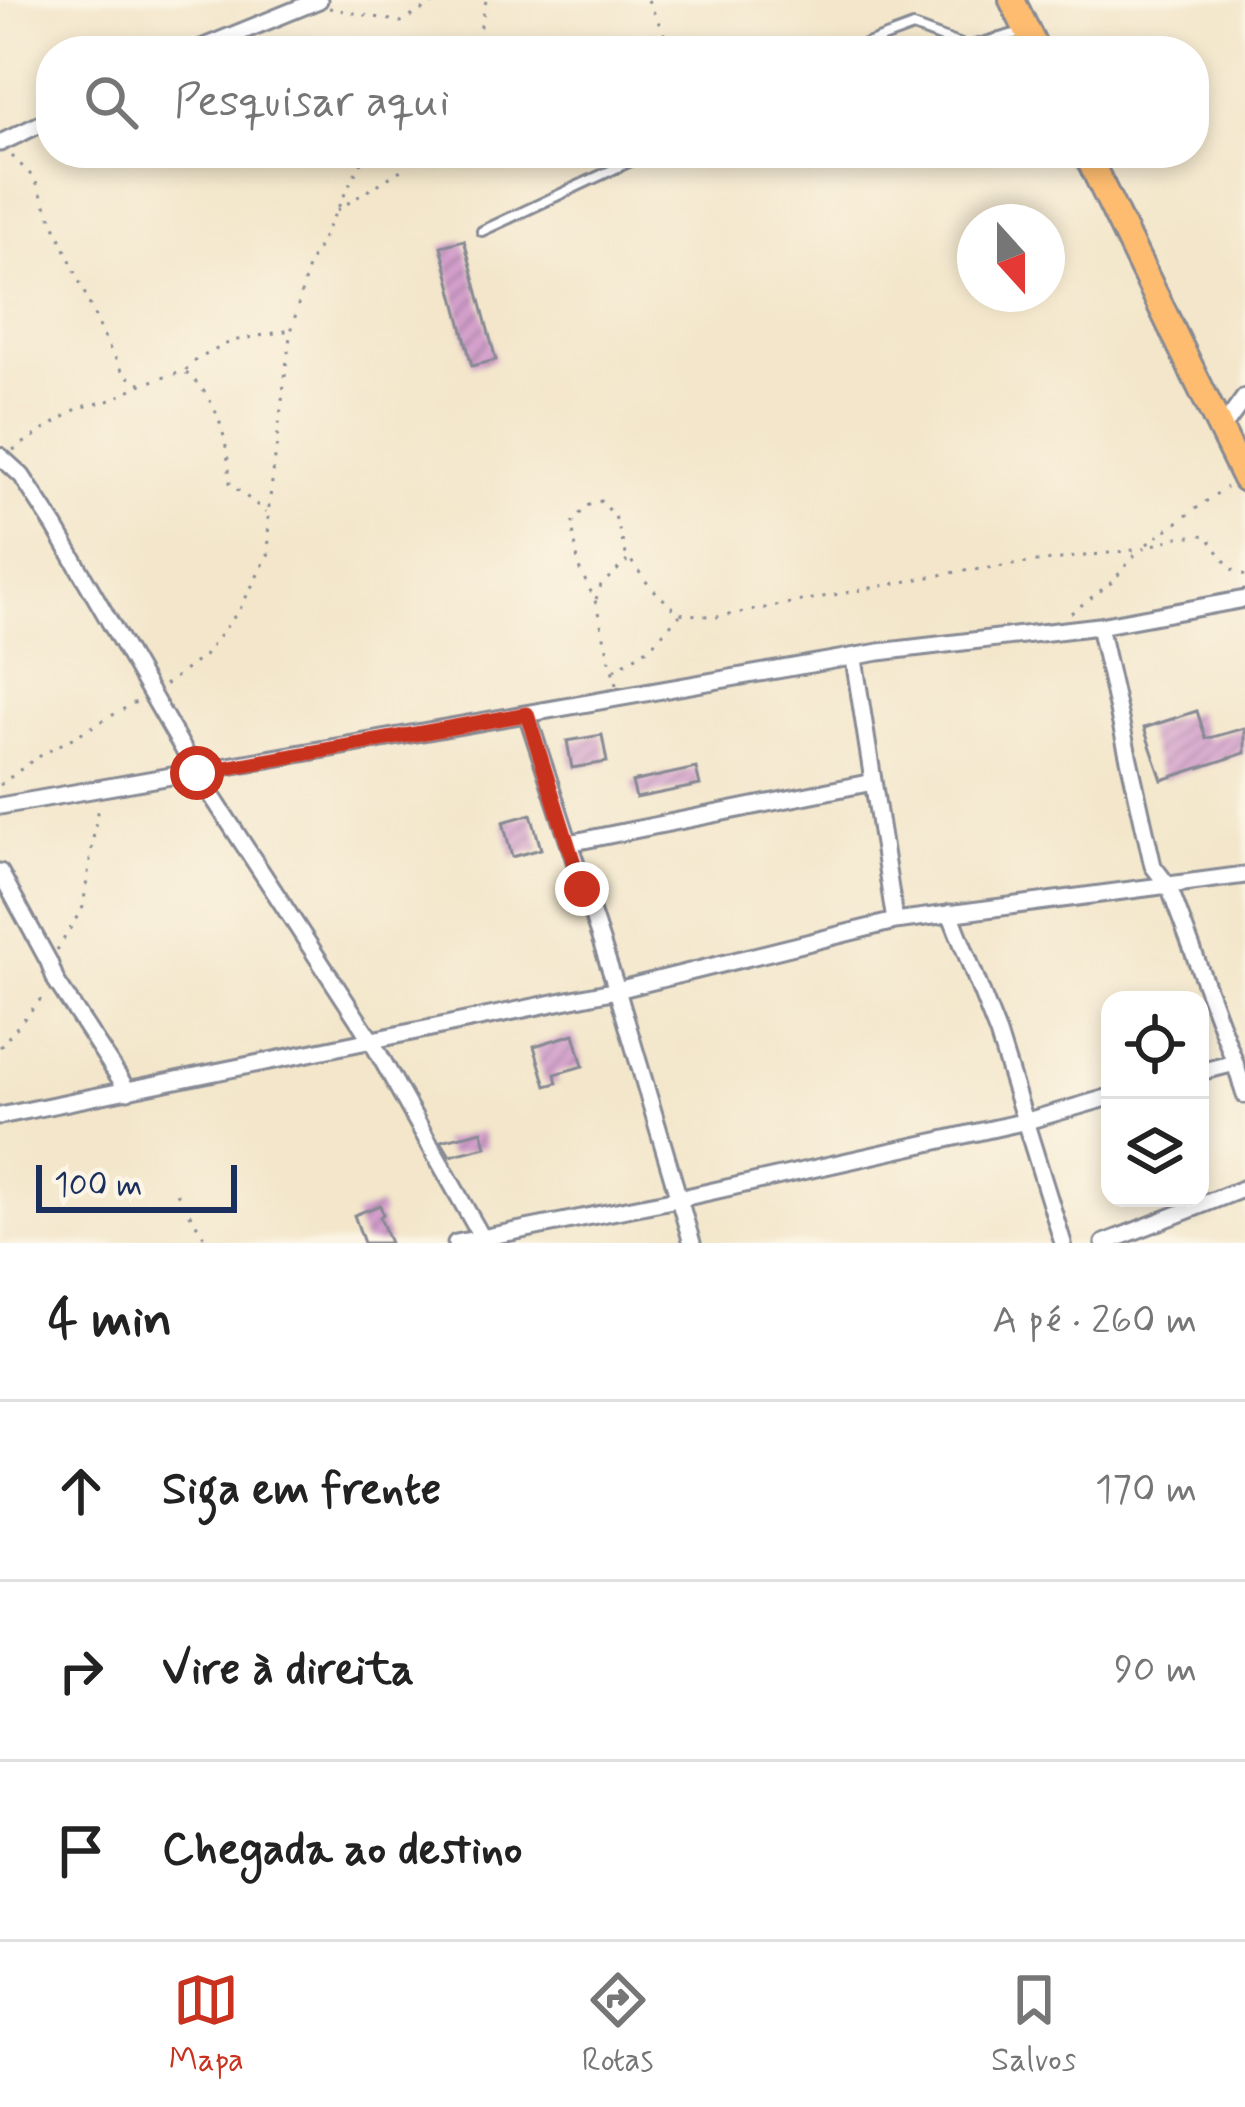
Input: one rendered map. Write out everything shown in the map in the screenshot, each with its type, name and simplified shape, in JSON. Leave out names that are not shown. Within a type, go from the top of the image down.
[{"type":"main road","points":[[1012,0],[1030,36]]},
{"type":"main road","points":[[1093,168],[1244,477]]},
{"type":"street","points":[[231,36],[314,2]]},
{"type":"street","points":[[6,149],[36,129]]},
{"type":"street","points":[[1221,430],[1245,398]]},
{"type":"street","points":[[6,460],[55,527],[197,773],[371,1040],[483,1240]]},
{"type":"street","points":[[0,806],[879,652],[1099,626],[1245,599]]},
{"type":"street","points":[[1099,626],[1153,866],[1169,887],[1245,1095]]},
{"type":"street","points":[[854,659],[895,921]]},
{"type":"street","points":[[527,714],[682,1198],[692,1243]]},
{"type":"street","points":[[569,843],[873,782]]},
{"type":"street","points":[[0,872],[56,981],[128,1091]]},
{"type":"street","points":[[0,1115],[617,990],[895,921],[1245,875]]},
{"type":"street","points":[[950,913],[1027,1121],[1063,1243]]},
{"type":"street","points":[[1209,1070],[1235,1063]]},
{"type":"street","points":[[456,1243],[682,1198],[1027,1121],[1103,1099]]},
{"type":"street","points":[[1104,1243],[1245,1188]]},
{"type":"lane","points":[[887,36],[913,26],[940,36]]},
{"type":"lane","points":[[482,231],[616,168]]},
{"type":"path","points":[[314,2],[401,22],[440,0]]},
{"type":"path","points":[[479,36],[486,0]]},
{"type":"path","points":[[648,0],[665,36]]},
{"type":"path","points":[[6,149],[34,178],[125,375],[143,384]]},
{"type":"path","points":[[0,785],[104,716],[151,695],[204,656],[240,609],[269,553],[268,514],[291,330],[308,267],[358,168]]},
{"type":"path","points":[[335,211],[402,168]]},
{"type":"path","points":[[6,460],[13,447],[78,409],[185,371],[232,341],[291,330]]},
{"type":"path","points":[[185,371],[203,385],[227,441],[230,484],[268,514]]},
{"type":"path","points":[[1046,632],[1112,582],[1141,549],[1244,477]]},
{"type":"path","points":[[620,698],[595,601],[579,568],[572,524],[586,506],[601,502],[615,516],[630,559],[648,584],[681,613],[717,617],[956,572],[1141,549],[1178,537],[1206,535],[1230,568],[1245,576]]},
{"type":"path","points":[[595,601],[601,585],[630,559]]},
{"type":"path","points":[[612,671],[649,648],[681,613]]},
{"type":"path","points":[[50,962],[83,907],[100,790]]},
{"type":"path","points":[[0,1047],[56,981]]},
{"type":"path","points":[[177,1193],[208,1243]]},
{"type":"building","points":[[464,240],[496,360],[472,366],[441,246]]},
{"type":"building","points":[[1197,711],[1206,739],[1245,728],[1245,753],[1162,780],[1144,728]]},
{"type":"building","points":[[602,735],[607,762],[572,768],[567,741]]},
{"type":"building","points":[[696,768],[700,785],[636,798],[632,782]]},
{"type":"building","points":[[531,814],[541,849],[512,857],[503,822]]},
{"type":"building","points":[[574,1034],[583,1066],[555,1074],[557,1083],[546,1086],[534,1046]]},
{"type":"building","points":[[482,1131],[486,1147],[450,1156],[441,1141]]},
{"type":"building","points":[[380,1205],[390,1243],[364,1243],[354,1215]]},
{"type":"route","points":[[197,773],[527,714],[582,889]]}]
